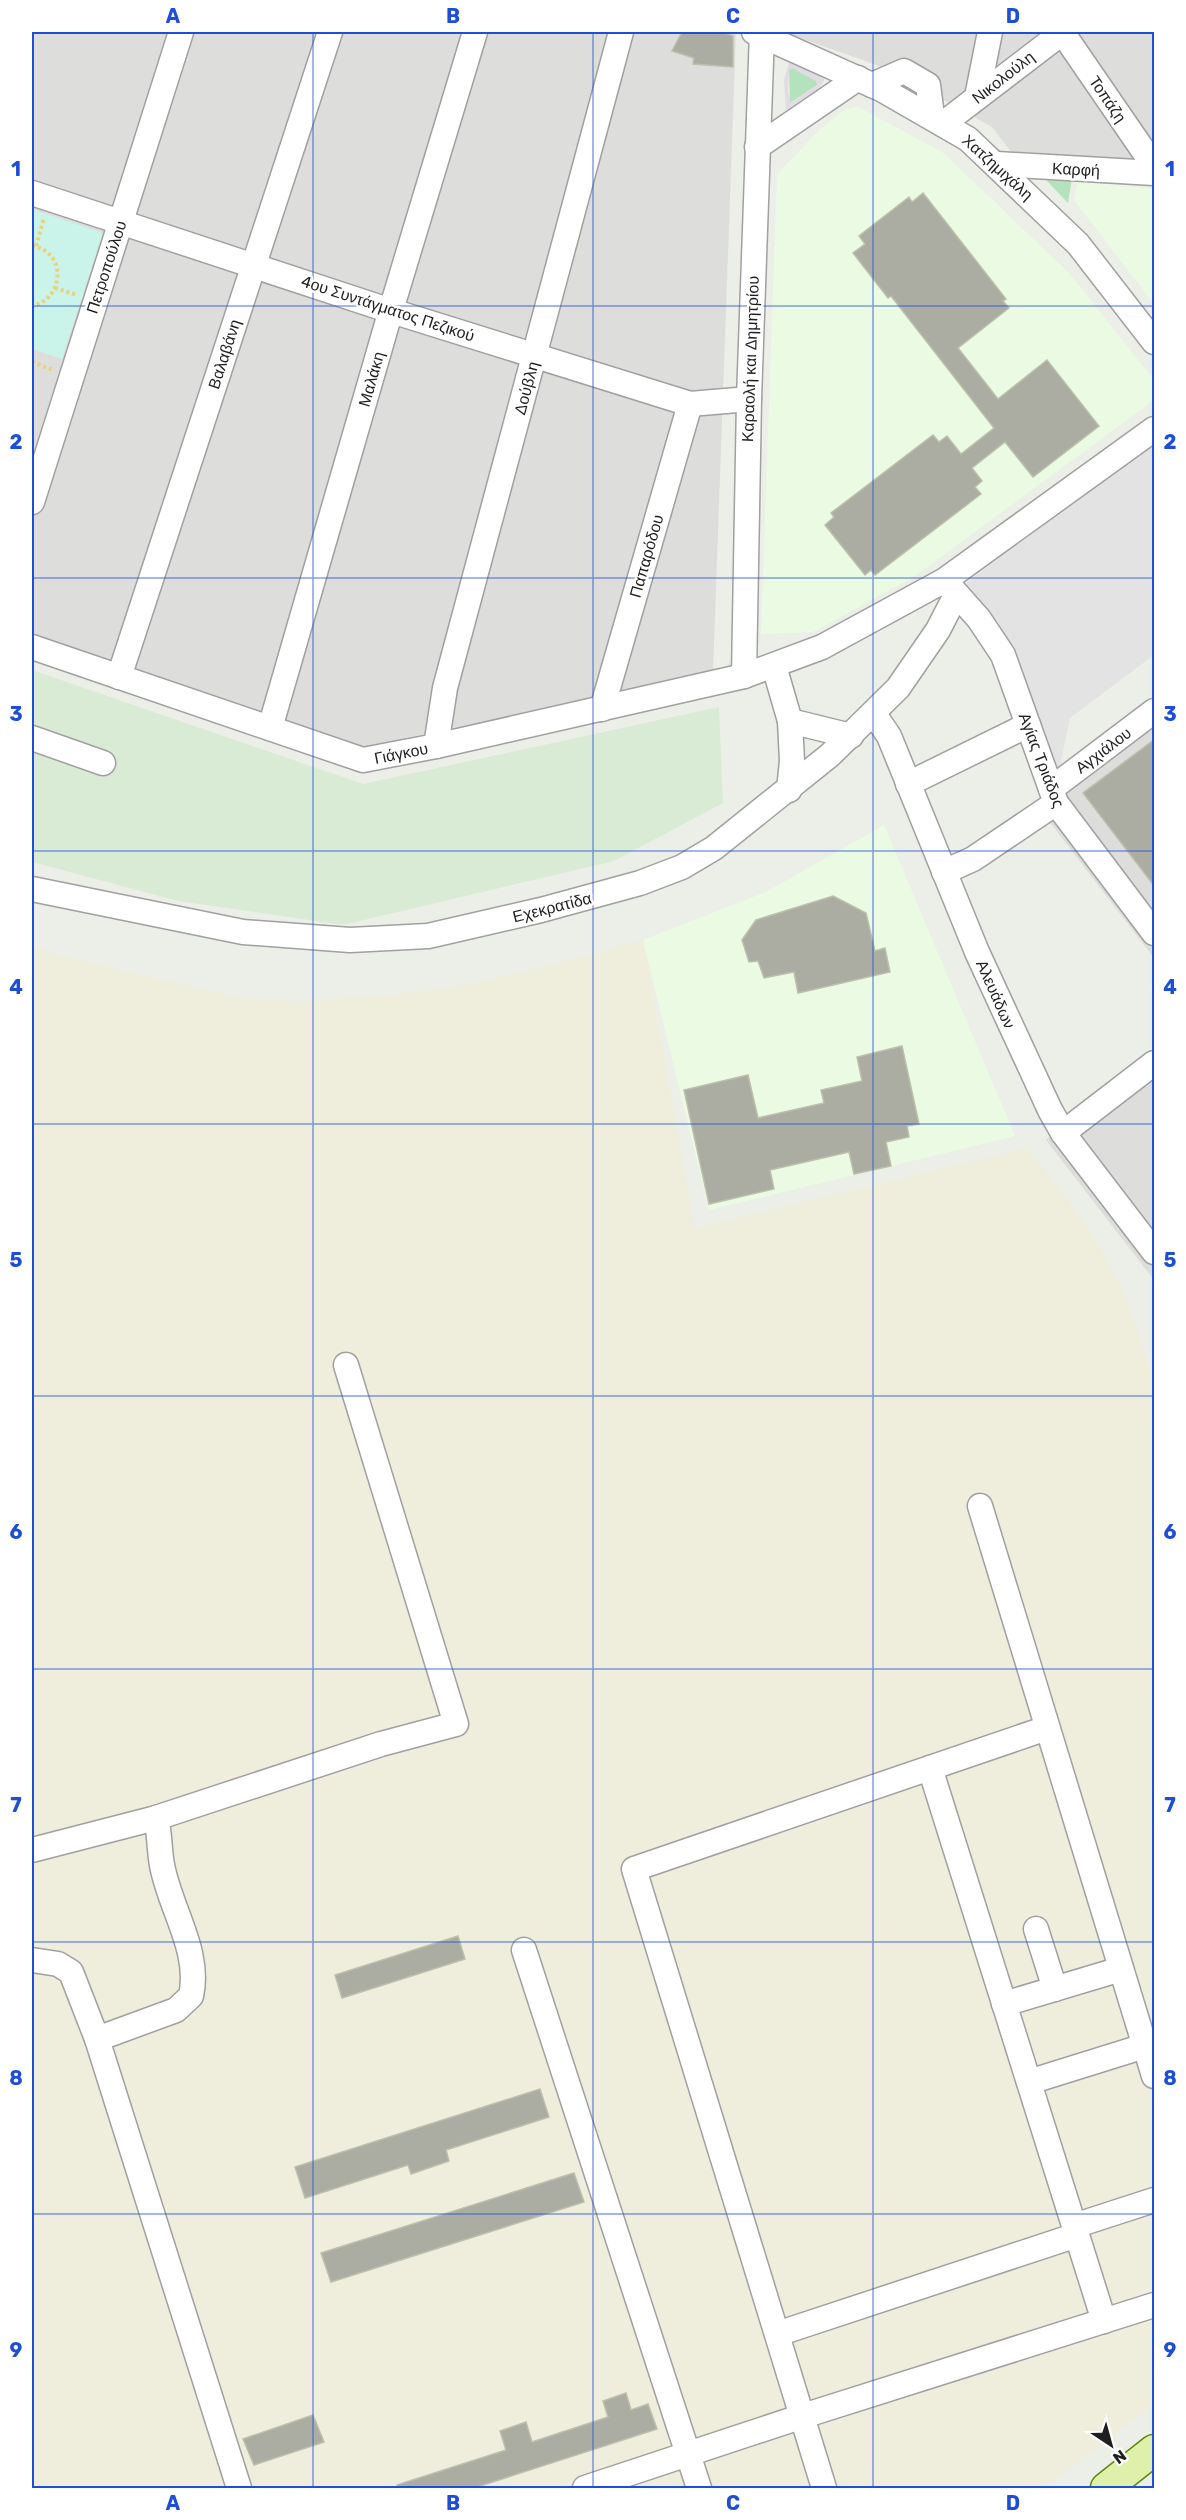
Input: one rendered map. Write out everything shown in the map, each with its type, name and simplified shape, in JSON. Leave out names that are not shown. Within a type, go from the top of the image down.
[{"type":"main road","points":[[1123,2483],[1155,2450]]},
{"type":"street","name":"Πετροπούλου","points":[[32,502],[181,32]]},
{"type":"street","name":"Βαλαβάνη","points":[[118,677],[330,32]]},
{"type":"street","name":"Μαλάκη","points":[[270,728],[391,310],[475,32]]},
{"type":"street","name":"Δούβλη","points":[[436,746],[446,688],[621,32]]},
{"type":"street","points":[[977,97],[990,32]]},
{"type":"street","name":"Νικολούλη","points":[[938,119],[977,97],[1063,32]]},
{"type":"street","name":"Τοπάζη","points":[[1063,32],[1155,166]]},
{"type":"street","name":"Χατζημιχάλη","points":[[759,33],[938,119],[968,139],[997,164],[1078,244],[1155,342]]},
{"type":"street","name":"Καραολή και Δημητρίου","points":[[744,676],[759,33]]},
{"type":"street","points":[[757,147],[865,82]]},
{"type":"street","name":"Καρφή","points":[[997,164],[1155,173]]},
{"type":"street","name":"4ου Συντάγματος Πεζικού","points":[[41,196],[690,404],[749,399]]},
{"type":"street","name":"Παπαρόδου","points":[[602,709],[690,404]]},
{"type":"street","name":"Γιάγκου","points":[[32,647],[363,760],[436,746],[744,676],[822,647],[951,587],[1155,429]]},
{"type":"street","name":"Εχεκρατίδα","points":[[32,889],[243,932],[350,940],[428,936],[598,895],[682,867],[728,839],[851,736],[874,714],[922,654],[950,611],[951,587]]},
{"type":"street","name":"Αγίας Τριάδος","points":[[951,587],[979,619],[1003,655],[1054,796],[1155,933]]},
{"type":"street","points":[[774,666],[790,721],[792,761],[789,790]]},
{"type":"street","name":"Αγχιάλου","points":[[944,872],[973,858],[1054,796],[1155,711]]},
{"type":"street","name":"Αλευάδων","points":[[874,714],[889,736],[1016,1040],[1063,1133],[1155,1252]]},
{"type":"street","points":[[790,721],[851,736]]},
{"type":"street","points":[[908,784],[1028,725]]},
{"type":"street","points":[[32,738],[103,763]]},
{"type":"street","points":[[1063,1133],[1155,1063]]},
{"type":"street","points":[[32,1850],[156,1818],[381,1744],[456,1724],[346,1365]]},
{"type":"street","points":[[980,1506],[1120,1969],[1149,2045],[1155,2076]]},
{"type":"street","points":[[824,2488],[634,1869],[1047,1728]]},
{"type":"street","points":[[930,1768],[1104,2321]]},
{"type":"street","points":[[97,2039],[176,2010],[191,1996],[194,1969],[161,1864],[161,1839],[156,1818]]},
{"type":"street","points":[[1036,1929],[1055,1989]]},
{"type":"street","points":[[524,1950],[699,2488]]},
{"type":"street","points":[[32,1960],[58,1964],[71,1972],[97,2039],[239,2488]]},
{"type":"street","points":[[1004,2004],[1120,1969]]},
{"type":"street","points":[[1029,2082],[1149,2045]]},
{"type":"street","points":[[777,2334],[1155,2200]]},
{"type":"street","points":[[585,2488],[803,2416],[1155,2305]]},
{"type":"path","points":[[32,306],[50,297],[58,281],[56,263],[44,250],[34,246],[41,196]]},
{"type":"shaded area","points":[[32,32],[736,32],[713,672],[363,747],[32,634]]},
{"type":"shaded area","points":[[783,32],[1154,32],[1154,170],[1016,158],[992,127],[942,99],[874,64]]},
{"type":"shaded area","points":[[789,63],[796,63],[824,78],[819,88],[786,110],[784,80]],"holes":[[[792,68],[816,81],[817,85],[791,103],[788,91],[789,70]]]},
{"type":"shaded area","points":[[858,107],[942,152],[1069,273],[1154,380],[1154,400],[915,576],[813,632],[761,634],[777,175],[820,129],[846,109]]},
{"type":"shaded area","points":[[1078,181],[1154,189],[1154,304],[1074,200]]},
{"type":"shaded area","points":[[32,209],[103,233],[62,359],[32,349]]},
{"type":"shaded area","points":[[1154,443],[1154,655],[1070,718],[1059,770],[1056,771],[1002,634],[966,583]]},
{"type":"shaded area","points":[[32,670],[363,784],[719,707],[723,803],[614,861],[343,925],[178,901],[32,862]]},
{"type":"shaded area","points":[[1154,720],[1154,958],[1039,808]]},
{"type":"shaded area","points":[[884,825],[1015,1136],[709,1210],[643,940],[766,892]]},
{"type":"shaded area","points":[[643,940],[695,1228],[1027,1148],[1084,1222],[1124,1292],[1154,1379],[1154,2404],[1045,2488],[32,2488],[32,946],[63,956],[240,998],[295,1001],[392,995],[463,985],[547,966]]},
{"type":"shaded area","points":[[1154,1051],[1154,1280],[1046,1140]]},
{"type":"green space","points":[[792,68],[817,81],[817,85],[790,103],[789,70]]},
{"type":"green space","points":[[1051,176],[1072,178],[1068,203],[1047,181]]},
{"type":"building","points":[[682,32],[722,32],[733,36],[733,67],[693,64],[694,58],[672,51]]},
{"type":"building","points":[[923,193],[1006,299],[1003,301],[1009,308],[958,348],[998,399],[1047,360],[1099,426],[1033,477],[1005,442],[972,468],[982,481],[975,487],[981,494],[875,575],[871,570],[865,575],[825,525],[834,517],[831,513],[933,435],[939,442],[947,436],[961,454],[994,428],[891,296],[888,298],[853,253],[865,244],[859,236],[909,197],[912,202]]},
{"type":"building","points":[[1155,739],[1155,887],[1083,793]]},
{"type":"building","points":[[833,896],[866,913],[875,951],[885,948],[890,972],[798,993],[794,972],[764,978],[758,961],[749,962],[742,940],[756,920]]},
{"type":"building","points":[[902,1046],[919,1124],[907,1126],[909,1137],[886,1142],[891,1166],[854,1174],[849,1152],[770,1170],[774,1189],[709,1204],[684,1090],[748,1075],[758,1118],[824,1103],[821,1090],[862,1081],[857,1057]]},
{"type":"building","points":[[458,1936],[465,1959],[342,1998],[335,1975]]},
{"type":"building","points":[[540,2089],[549,2117],[446,2150],[449,2161],[411,2174],[408,2165],[305,2198],[295,2167]]},
{"type":"building","points":[[574,2173],[584,2202],[331,2282],[321,2253]]},
{"type":"building","points":[[626,2393],[631,2410],[648,2404],[657,2429],[474,2488],[398,2488],[397,2485],[506,2450],[500,2431],[526,2422],[532,2442],[608,2417],[603,2401]]},
{"type":"building","points":[[313,2415],[324,2442],[254,2465],[243,2439]]}]
